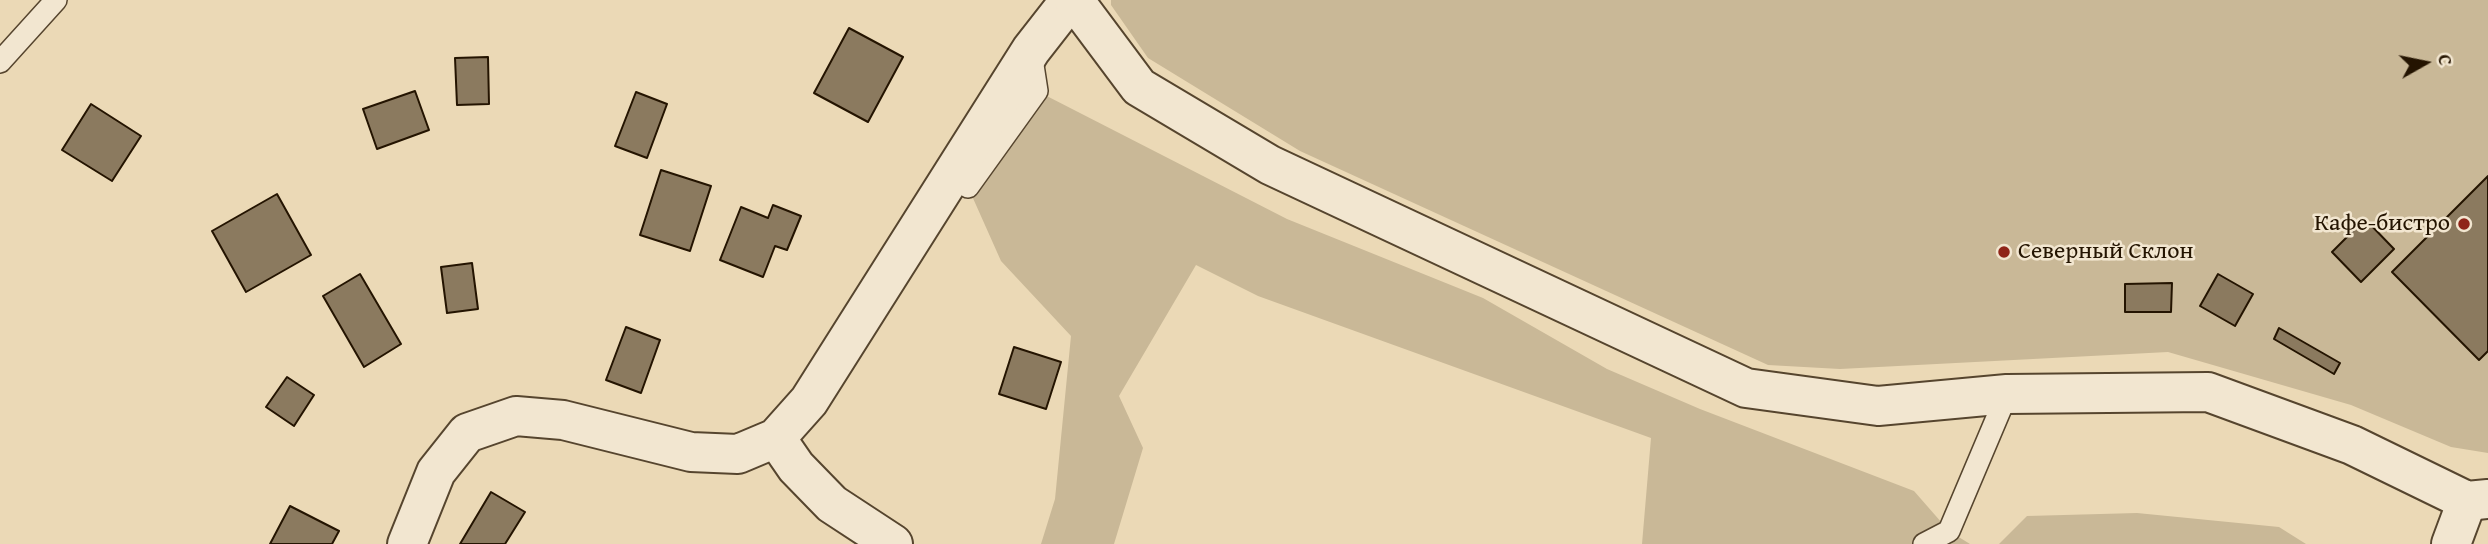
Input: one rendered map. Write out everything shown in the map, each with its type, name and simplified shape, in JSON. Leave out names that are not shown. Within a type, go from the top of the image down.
[{"type":"street","points":[[407,544],[436,472],[467,433],[516,416],[563,420],[691,452],[738,454],[776,438],[809,401],[1031,50],[1072,0],[1139,87],[1270,165],[1746,388],[1878,406],[2007,394],[2208,392],[2352,445],[2478,500],[2451,544]]},
{"type":"street","points":[[776,438],[796,467],[832,504],[892,544]]},
{"type":"lane","points":[[0,62],[56,0]]},
{"type":"lane","points":[[968,187],[1037,91],[1031,50]]},
{"type":"lane","points":[[1924,544],[1949,531],[2007,394]]},
{"type":"shaded area","name":"Северный Склон","points":[[1111,0],[2488,0],[2488,453],[2451,447],[2351,405],[2168,352],[1840,369],[1768,365],[1300,151],[1148,58],[1111,5]]},
{"type":"shaded area","points":[[1037,91],[1287,219],[1483,298],[1607,369],[1700,409],[1914,491],[1949,531],[1970,544],[1642,544],[1651,438],[1258,296],[1196,265],[1119,396],[1143,448],[1114,544],[1041,544],[1055,499],[1071,336],[1001,261],[968,187]]},
{"type":"shaded area","points":[[2137,513],[2279,527],[2306,544],[1999,544],[2027,516]]},
{"type":"building","points":[[849,28],[903,57],[868,122],[814,93]]},
{"type":"building","points":[[488,57],[489,104],[457,105],[455,58]]},
{"type":"building","points":[[415,91],[429,130],[377,149],[363,109]]},
{"type":"building","points":[[636,92],[667,104],[647,158],[615,146]]},
{"type":"building","points":[[91,104],[141,136],[112,181],[62,150]]},
{"type":"building","points":[[661,170],[711,186],[690,251],[640,235]]},
{"type":"building","name":"Кафе-бистро","points":[[2488,176],[2488,351],[2479,360],[2392,272]]},
{"type":"building","points":[[277,194],[311,255],[246,292],[212,231]]},
{"type":"building","points":[[773,205],[801,216],[787,250],[775,246],[763,277],[720,260],[741,207],[768,218]]},
{"type":"building","points":[[2365,219],[2394,249],[2361,282],[2332,252]]},
{"type":"building","points":[[472,263],[478,309],[447,313],[441,267]]},
{"type":"building","points":[[360,274],[401,344],[364,367],[323,296]]},
{"type":"building","points":[[2218,274],[2253,294],[2235,326],[2200,306]]},
{"type":"building","points":[[2172,283],[2171,312],[2125,312],[2125,284]]},
{"type":"building","points":[[626,327],[660,340],[641,393],[606,380]]},
{"type":"building","points":[[2279,328],[2340,363],[2334,374],[2274,339]]},
{"type":"building","points":[[1014,347],[1061,362],[1046,409],[999,394]]},
{"type":"building","points":[[287,377],[314,395],[294,426],[266,407]]},
{"type":"building","points":[[491,492],[525,512],[505,544],[460,544]]},
{"type":"building","points":[[290,506],[339,531],[332,544],[270,544]]},
{"type":"place","name":"Кафе-бистро","points":[[2464,224]]},
{"type":"place","name":"Северный Склон","points":[[2004,252]]}]
